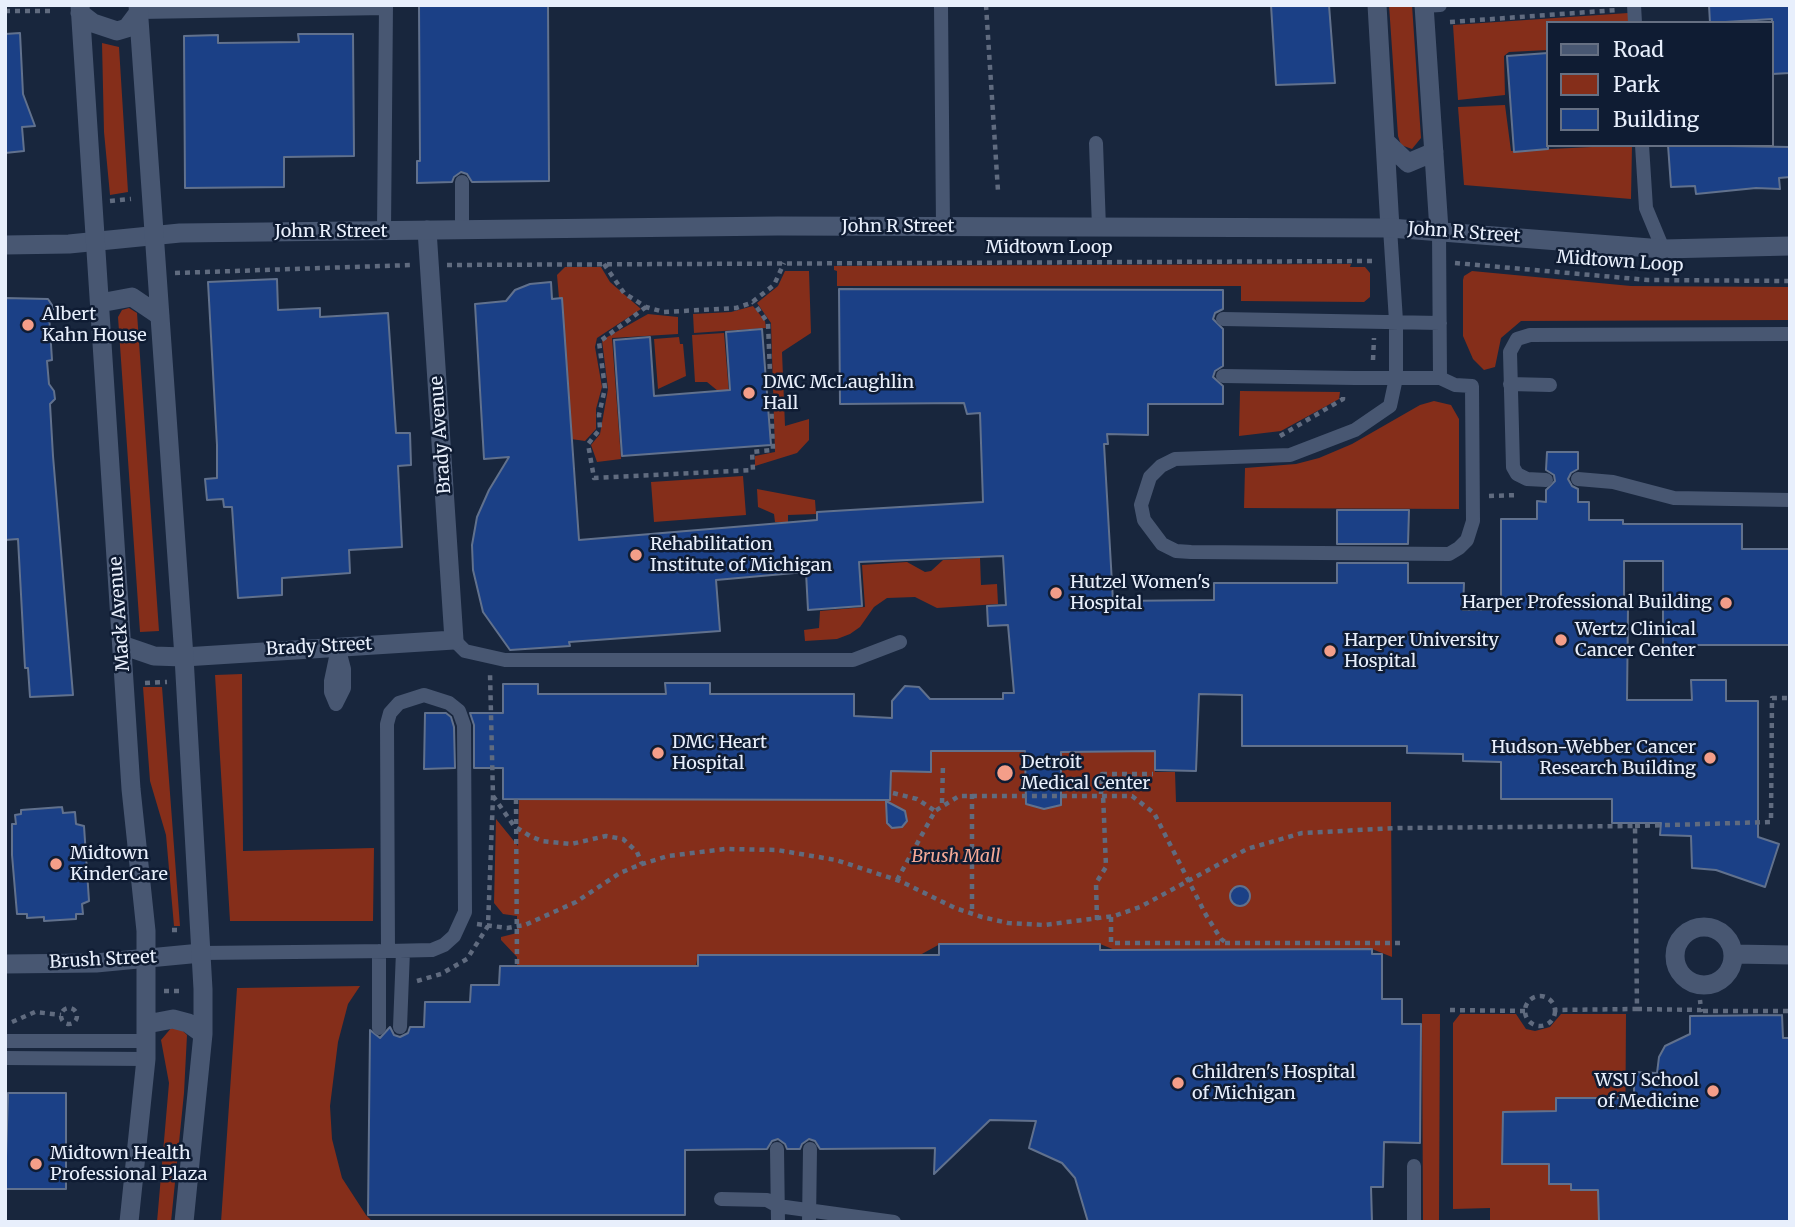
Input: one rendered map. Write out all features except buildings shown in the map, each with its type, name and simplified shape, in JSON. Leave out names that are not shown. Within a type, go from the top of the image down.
[{"type":"street","points":[[1377,5],[1390,228]]},
{"type":"street","points":[[1424,6],[1439,230]]},
{"type":"street","points":[[80,9],[93,23],[117,31],[127,28],[139,9]]},
{"type":"street","name":"Mack Avenue","points":[[80,9],[122,645],[147,958],[147,1041],[129,1222]]},
{"type":"street","points":[[139,9],[184,657],[201,953],[203,1034],[184,1222]]},
{"type":"street","points":[[1386,142],[1408,163],[1434,152]]},
{"type":"street","name":"John R Street","points":[[5,245],[95,241],[154,234],[943,227],[1390,228],[1663,249],[1790,246]]},
{"type":"street","name":"Brady Avenue","points":[[427,230],[454,640]]},
{"type":"street","points":[[100,303],[132,297],[160,316]]},
{"type":"street","name":"Brady Street","points":[[122,645],[154,656],[184,657],[454,640]]},
{"type":"street","name":"Brush Street","points":[[5,964],[96,964],[201,953]]},
{"type":"street","points":[[1734,954],[1790,955]]},
{"type":"street","points":[[147,1041],[173,1019],[188,1023],[203,1034]]},
{"type":"lane","points":[[941,5],[943,227]]},
{"type":"lane","points":[[1424,6],[1440,5]]},
{"type":"lane","points":[[139,9],[386,7],[384,231]]},
{"type":"lane","points":[[1096,143],[1099,228]]},
{"type":"lane","points":[[1642,147],[1646,208],[1663,249]]},
{"type":"lane","points":[[462,182],[462,230]]},
{"type":"lane","points":[[1223,376],[1395,378],[1440,378],[1455,385],[1472,386],[1473,521],[1467,540],[1449,554],[1191,552],[1176,551],[1162,544],[1144,520],[1141,505],[1144,490],[1150,477],[1161,466],[1189,457],[1290,455],[1312,448],[1381,415],[1390,406],[1395,378],[1396,321],[1388,262],[1390,228]]},
{"type":"lane","points":[[1439,230],[1444,263],[1440,378]]},
{"type":"lane","points":[[1223,319],[1440,323]]},
{"type":"lane","points":[[1546,480],[1527,479],[1517,474],[1513,467],[1511,345],[1523,335],[1790,334]]},
{"type":"lane","points":[[1510,384],[1550,385]]},
{"type":"lane","points":[[1578,479],[1613,482],[1674,498],[1790,500]]},
{"type":"lane","points":[[454,640],[465,651],[505,660],[853,660],[900,642]]},
{"type":"lane","points":[[201,953],[390,951],[432,950],[444,946],[454,936],[465,912],[464,725],[459,711],[449,703],[424,695],[411,697],[390,713],[387,724],[390,951],[400,1027]]},
{"type":"lane","points":[[379,1027],[390,951]]},
{"type":"lane","points":[[7,1041],[147,1041],[6,1059],[7,1041]]},
{"type":"lane","points":[[777,1149],[778,1222]]},
{"type":"lane","points":[[809,1215],[810,1149]]},
{"type":"lane","points":[[1414,1166],[1414,1222]]},
{"type":"lane","points":[[721,1199],[767,1200],[809,1215],[894,1222]]},
{"type":"path","points":[[986,5],[998,191]]},
{"type":"path","points":[[1450,22],[1627,8]]},
{"type":"path","points":[[5,11],[52,10]]},
{"type":"path","points":[[109,201],[131,199]]},
{"type":"path","points":[[604,264],[624,293],[646,307],[664,312],[736,308],[753,302],[774,285],[784,262]]},
{"type":"path","name":"Midtown Loop","points":[[465,265],[1388,262]]},
{"type":"path","name":"Midtown Loop","points":[[1444,263],[1648,280],[1790,281]]},
{"type":"path","points":[[173,273],[399,266]]},
{"type":"path","points":[[646,307],[598,342],[605,388],[599,415],[600,429],[588,444],[594,478],[753,470],[752,452],[773,450],[768,323],[753,302]]},
{"type":"path","points":[[1373,360],[1374,334]]},
{"type":"path","points":[[1275,439],[1343,400],[1344,389]]},
{"type":"path","points":[[489,671],[493,796],[514,826],[542,841],[571,844],[606,836],[623,839],[637,852],[642,864]]},
{"type":"path","points":[[145,683],[167,682]]},
{"type":"path","points":[[462,920],[507,928],[525,925],[576,902],[620,873],[642,864],[699,851],[777,850],[836,860],[897,880],[972,914],[1008,923],[1044,925],[1111,917],[1140,907],[1247,849],[1325,830],[1771,822],[1772,698],[1790,698]]},
{"type":"path","points":[[942,803],[943,765]]},
{"type":"path","points":[[1097,920],[1096,883],[1105,867],[1102,774],[1153,774]]},
{"type":"path","points":[[893,793],[917,799],[935,811]]},
{"type":"path","points":[[972,794],[972,914]]},
{"type":"path","points":[[897,880],[935,811],[942,803],[959,796],[1132,796],[1148,805],[1221,939],[1228,944]]},
{"type":"path","points":[[516,799],[517,966]]},
{"type":"path","points":[[1635,826],[1637,1009]]},
{"type":"path","points":[[1111,917],[1111,943],[1401,943]]},
{"type":"path","points":[[162,991],[184,991]]},
{"type":"path","points":[[1542,996],[1550,1000],[1555,1010],[1552,1018],[1540,1025],[1528,1020],[1525,1010],[1532,998],[1542,996]]},
{"type":"path","points":[[1555,1010],[1701,1010],[1700,1000]]},
{"type":"path","points":[[1450,1010],[1525,1010]]},
{"type":"path","points":[[1703,1011],[1790,1011]]},
{"type":"path","points":[[5,1023],[35,1012],[61,1015]]},
{"type":"green space","points":[[1389,5],[1412,5],[1421,138],[1412,149],[1401,145],[1398,136]]},
{"type":"green space","points":[[1628,13],[1628,21],[1546,21],[1546,50],[1509,52],[1504,56],[1505,95],[1458,100],[1453,25]]},
{"type":"green space","points":[[102,43],[119,47],[128,192],[110,195],[104,132]]},
{"type":"green space","points":[[1505,105],[1511,151],[1632,147],[1631,199],[1464,185],[1458,107]]},
{"type":"green space","points":[[1351,264],[1350,267],[1365,267],[1370,273],[1370,297],[1364,302],[1241,301],[1241,286],[837,286],[837,271],[834,270],[834,266]]},
{"type":"green space","points":[[565,267],[601,267],[610,282],[641,309],[597,338],[595,347],[602,387],[596,409],[596,429],[585,441],[571,439],[557,275]]},
{"type":"green space","points":[[785,271],[809,271],[811,333],[782,352],[785,426],[809,419],[809,440],[797,453],[755,466],[755,456],[775,452],[771,323],[757,303],[778,286]]},
{"type":"green space","points":[[1472,271],[1631,286],[1790,287],[1790,320],[1521,321],[1501,338],[1495,367],[1484,370],[1473,359],[1463,336],[1463,280],[1464,276]]},
{"type":"green space","points":[[753,306],[765,321],[766,328],[694,333],[693,314],[731,312]]},
{"type":"green space","points":[[129,308],[137,313],[159,631],[140,632],[118,317],[122,310]]},
{"type":"green space","points":[[648,314],[678,317],[678,334],[612,338],[621,459],[597,462],[591,445],[600,434],[608,389],[602,340]]},
{"type":"green space","points":[[724,333],[729,393],[718,391],[707,382],[695,382],[692,335]]},
{"type":"green space","points":[[679,337],[680,344],[683,344],[686,376],[658,389],[654,339]]},
{"type":"green space","points":[[1240,391],[1340,392],[1339,399],[1281,431],[1239,436]]},
{"type":"green space","points":[[1434,401],[1451,405],[1459,419],[1459,509],[1244,508],[1245,468],[1296,464],[1319,458],[1352,444],[1420,405]]},
{"type":"green space","points":[[743,476],[746,515],[654,522],[651,482]]},
{"type":"green space","points":[[757,489],[815,500],[816,514],[788,515],[788,522],[775,522],[774,514],[758,507]]},
{"type":"green space","points":[[980,558],[981,585],[997,584],[998,604],[937,608],[915,597],[887,598],[874,607],[860,627],[850,634],[837,639],[805,641],[804,630],[819,628],[820,611],[865,607],[862,565],[907,562],[925,572],[931,571],[943,560]]},
{"type":"green space","points":[[242,674],[243,851],[374,848],[373,921],[230,921],[215,675]]},
{"type":"green space","points":[[143,687],[162,687],[180,926],[174,926],[166,835],[150,781]]},
{"type":"green space","name":"Brush Mall","points":[[931,751],[1025,751],[1026,804],[1044,809],[1061,804],[1061,752],[1155,751],[1155,772],[1175,772],[1176,802],[1391,802],[1392,957],[1372,949],[1115,950],[1100,944],[940,944],[920,955],[698,955],[696,965],[686,966],[517,966],[517,957],[501,940],[501,937],[517,933],[517,916],[503,914],[494,903],[496,819],[518,846],[519,799],[890,800],[891,771],[930,772]]},
{"type":"green space","points":[[360,986],[348,1004],[338,1042],[330,1106],[332,1139],[342,1178],[366,1215],[371,1220],[405,1222],[221,1222],[237,988]]},
{"type":"green space","points":[[1422,1014],[1440,1014],[1439,1222],[1423,1222]]},
{"type":"green space","points":[[1460,1014],[1516,1014],[1526,1029],[1535,1031],[1550,1027],[1561,1014],[1626,1014],[1625,1179],[1556,1111],[1503,1112],[1502,1164],[1549,1164],[1549,1184],[1571,1184],[1571,1190],[1598,1190],[1598,1222],[1490,1222],[1490,1208],[1453,1209],[1453,1023]]},
{"type":"green space","points":[[172,1027],[180,1028],[187,1035],[184,1093],[171,1222],[157,1222],[169,1083],[161,1040]]},
{"type":"place","name":"Albert Kahn House","points":[[28,325]]},
{"type":"place","name":"DMC McLaughlin Hall","points":[[749,393]]},
{"type":"place","name":"Rehabilitation Institute of Michigan","points":[[636,555]]},
{"type":"place","name":"Hutzel Women's Hospital","points":[[1056,593]]},
{"type":"place","name":"Harper Professional Building","points":[[1726,603]]},
{"type":"place","name":"Wertz Clinical Cancer Center","points":[[1561,640]]},
{"type":"place","name":"Harper University Hospital","points":[[1330,651]]},
{"type":"place","name":"DMC Heart Hospital","points":[[658,753]]},
{"type":"place","name":"Hudson-Webber Cancer Research Building","points":[[1710,758]]},
{"type":"place","name":"Detroit Medical Center","points":[[1005,773]]},
{"type":"place","name":"Midtown KinderCare","points":[[56,864]]},
{"type":"place","name":"Children's Hospital of Michigan","points":[[1178,1083]]},
{"type":"place","name":"WSU School of Medicine","points":[[1713,1091]]},
{"type":"place","name":"Midtown Health Professional Plaza","points":[[36,1164]]}]
